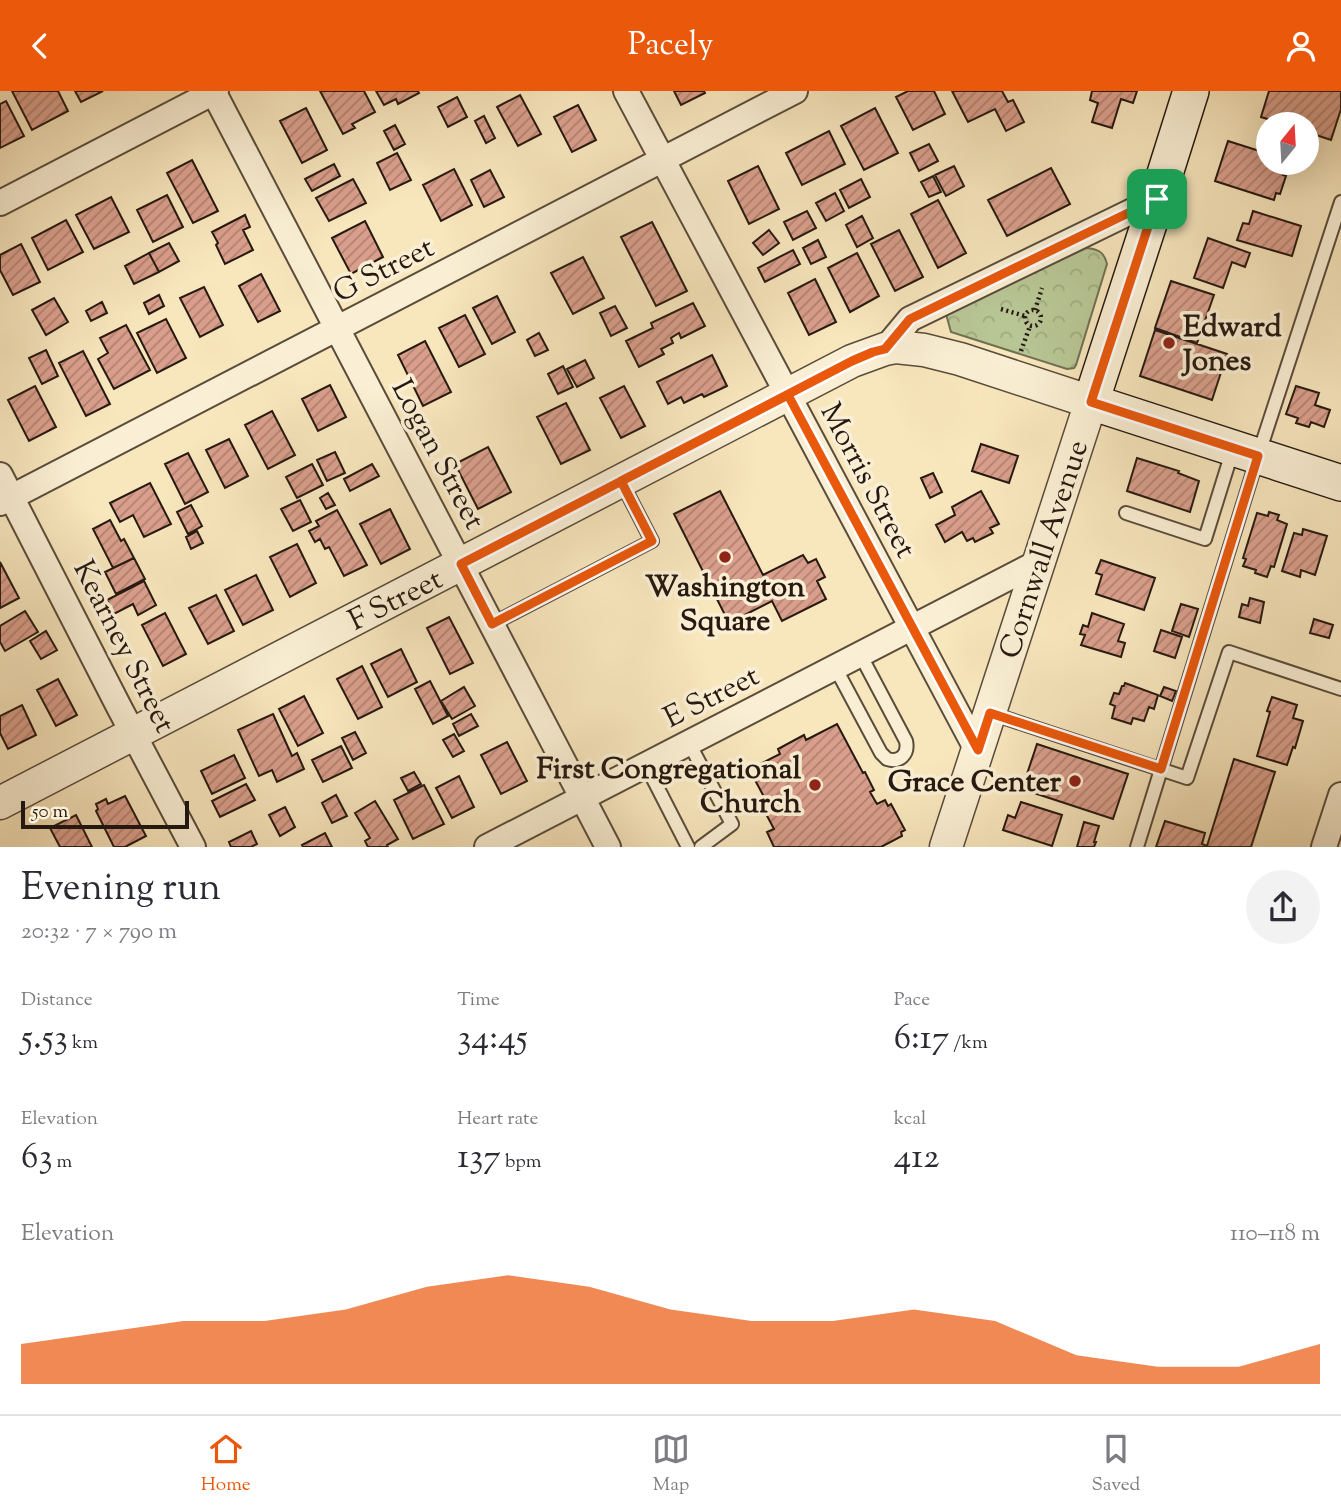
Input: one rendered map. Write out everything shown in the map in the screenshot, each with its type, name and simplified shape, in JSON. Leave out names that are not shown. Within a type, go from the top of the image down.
[{"type":"main road","name":"Cornwall Avenue","points":[[1091,402],[1191,91]]},
{"type":"main road","points":[[1091,402],[1341,483]]},
{"type":"street","points":[[0,203],[214,91]]},
{"type":"street","name":"Logan Street","points":[[214,91],[608,847]]},
{"type":"street","name":"Morris Street","points":[[626,91],[978,750]]},
{"type":"street","name":"G Street","points":[[6,500],[796,91]]},
{"type":"street","points":[[885,349],[910,319],[1157,199]]},
{"type":"street","points":[[885,349],[896,347],[924,350],[960,359],[1091,402]]},
{"type":"street","name":"F Street","points":[[0,803],[852,361],[885,349]]},
{"type":"street","name":"Cornwall Avenue","points":[[946,847],[1091,402]]},
{"type":"street","name":"Kearney Street","points":[[0,475],[6,500],[193,847]]},
{"type":"street","name":"E Street","points":[[487,847],[1039,562]]},
{"type":"street","points":[[1324,847],[1341,795]]},
{"type":"lane","points":[[1126,513],[1205,539],[1245,452],[1341,202]]},
{"type":"lane","points":[[1137,847],[1161,769],[1245,452]]},
{"type":"lane","points":[[492,624],[652,541],[621,481]]},
{"type":"lane","points":[[990,713],[1187,778],[1229,652],[1341,689]]},
{"type":"lane","points":[[835,667],[881,753],[887,759],[899,759],[907,750],[906,741],[860,654]]},
{"type":"lane","points":[[689,743],[732,824],[701,847]]},
{"type":"lane","points":[[646,765],[688,847]]},
{"type":"path","points":[[1035,310],[1042,288]]},
{"type":"path","points":[[1001,309],[1025,316]]},
{"type":"path","points":[[1030,326],[1025,316],[1028,311],[1035,310]]},
{"type":"path","points":[[1030,326],[1037,325],[1041,319],[1035,310]]},
{"type":"path","points":[[1021,351],[1030,326]]},
{"type":"green space","points":[[1086,248],[1100,251],[1107,264],[1074,368],[1067,369],[951,332],[946,314]]},
{"type":"building","points":[[12,91],[58,91],[68,111],[32,130]]},
{"type":"building","points":[[75,91],[103,91],[81,102]]},
{"type":"building","points":[[320,91],[364,91],[375,112],[352,124],[355,128],[343,134]]},
{"type":"building","points":[[376,91],[419,93],[398,104],[396,99],[384,105]]},
{"type":"building","points":[[674,91],[704,91],[705,93],[681,105]]},
{"type":"building","points":[[908,91],[934,91],[945,114],[913,130],[896,97]]},
{"type":"building","points":[[952,91],[1002,91],[1008,102],[1013,100],[1024,122],[1006,131],[995,109],[968,122]]},
{"type":"building","points":[[1092,91],[1137,91],[1133,103],[1121,99],[1112,128],[1092,122],[1098,103],[1090,100]]},
{"type":"building","points":[[1269,91],[1341,91],[1341,109],[1331,140],[1320,136],[1320,112],[1263,112]]},
{"type":"building","points":[[520,95],[541,134],[518,146],[497,107]]},
{"type":"building","points":[[457,97],[467,117],[448,127],[438,107]]},
{"type":"building","points":[[6,101],[24,136],[0,148],[0,104]]},
{"type":"building","points":[[578,105],[596,140],[572,152],[554,117]]},
{"type":"building","points":[[306,108],[327,150],[302,163],[280,121]]},
{"type":"building","points":[[875,108],[898,153],[864,170],[841,126]]},
{"type":"building","points":[[484,116],[495,138],[486,143],[475,121]]},
{"type":"building","points":[[395,125],[405,144],[394,150],[384,131]]},
{"type":"building","points":[[829,131],[845,164],[802,185],[786,153]]},
{"type":"building","points":[[1228,141],[1256,150],[1256,175],[1286,176],[1280,194],[1276,193],[1274,200],[1215,181]]},
{"type":"building","points":[[929,144],[938,161],[919,171],[910,153]]},
{"type":"building","points":[[397,153],[411,180],[390,190],[377,163]]},
{"type":"building","points":[[192,160],[218,211],[193,223],[167,173]]},
{"type":"building","points":[[334,164],[340,176],[312,191],[305,179]]},
{"type":"building","points":[[758,166],[779,209],[749,224],[728,181]]},
{"type":"building","points":[[954,166],[964,186],[946,196],[935,175]]},
{"type":"building","points":[[1051,168],[1070,204],[1007,236],[988,200]]},
{"type":"building","points":[[454,169],[472,205],[441,221],[423,185]]},
{"type":"building","points":[[490,170],[504,197],[484,207],[471,180]]},
{"type":"building","points":[[933,176],[941,192],[929,197],[921,182]]},
{"type":"building","points":[[353,179],[366,203],[329,221],[316,198]]},
{"type":"building","points":[[861,179],[870,197],[849,208],[840,190]]},
{"type":"building","points":[[835,193],[844,211],[826,221],[816,203]]},
{"type":"building","points":[[167,195],[183,227],[153,242],[137,210]]},
{"type":"building","points":[[111,197],[129,232],[94,249],[76,215]]},
{"type":"building","points":[[938,200],[966,253],[938,268],[911,214]]},
{"type":"building","points":[[807,211],[816,228],[793,240],[784,222]]},
{"type":"building","points":[[1253,211],[1301,226],[1292,256],[1237,240],[1243,223],[1249,224]]},
{"type":"building","points":[[245,215],[250,227],[243,230],[253,250],[225,264],[212,232]]},
{"type":"building","points":[[862,216],[873,238],[857,247],[846,225]]},
{"type":"building","points":[[66,220],[83,252],[48,270],[32,238]]},
{"type":"building","points":[[365,221],[383,257],[351,274],[332,238]]},
{"type":"building","points":[[652,222],[687,291],[656,306],[621,237]]},
{"type":"building","points":[[769,230],[779,243],[763,255],[753,243]]},
{"type":"building","points":[[899,230],[923,277],[895,291],[871,244]]},
{"type":"building","points":[[1208,238],[1250,253],[1245,267],[1232,262],[1223,288],[1194,278]]},
{"type":"building","points":[[818,240],[826,257],[811,264],[803,248]]},
{"type":"building","points":[[169,243],[179,261],[159,272],[149,253]]},
{"type":"building","points":[[21,244],[40,282],[13,295],[0,270],[0,255]]},
{"type":"building","points":[[793,250],[800,264],[765,282],[758,268]]},
{"type":"building","points":[[149,253],[159,272],[134,284],[125,266]]},
{"type":"building","points":[[857,253],[879,296],[850,312],[828,268]]},
{"type":"building","points":[[583,257],[604,298],[573,314],[551,273]]},
{"type":"building","points":[[261,274],[280,311],[258,322],[239,286]]},
{"type":"building","points":[[815,279],[836,322],[809,335],[788,293]]},
{"type":"building","points":[[1171,281],[1214,295],[1197,343],[1155,328]]},
{"type":"building","points":[[204,287],[223,325],[200,337],[180,298]]},
{"type":"building","points":[[159,295],[164,306],[149,314],[144,303]]},
{"type":"building","points":[[497,296],[515,332],[492,344],[473,308]]},
{"type":"building","points":[[54,298],[68,322],[46,335],[32,310]]},
{"type":"building","points":[[102,302],[107,313],[91,321],[86,311]]},
{"type":"building","points":[[693,303],[705,326],[681,338],[679,333],[671,338],[673,343],[661,349],[664,354],[639,367],[626,341],[653,328],[651,323]]},
{"type":"building","points":[[615,306],[627,328],[611,336],[600,313]]},
{"type":"building","points":[[465,315],[485,354],[459,367],[439,328]]},
{"type":"building","points":[[166,319],[186,358],[157,373],[137,333]]},
{"type":"building","points":[[126,325],[150,370],[114,389],[98,359],[108,353],[100,338]]},
{"type":"building","points":[[1155,330],[1227,354],[1212,400],[1140,376]]},
{"type":"building","points":[[539,333],[548,350],[535,356],[527,340]]},
{"type":"building","points":[[425,341],[451,392],[423,406],[398,355]]},
{"type":"building","points":[[46,350],[58,376],[42,384],[29,358]]},
{"type":"building","points":[[83,351],[110,404],[86,416],[59,363]]},
{"type":"building","points":[[712,355],[727,386],[704,397],[702,394],[684,403],[681,397],[668,404],[657,382]]},
{"type":"building","points":[[585,360],[594,378],[577,387],[567,369]]},
{"type":"building","points":[[563,366],[573,387],[558,394],[548,374]]},
{"type":"building","points":[[330,385],[346,417],[318,431],[302,399]]},
{"type":"building","points":[[35,386],[56,427],[29,441],[8,400]]},
{"type":"building","points":[[624,386],[645,426],[621,438],[600,398]]},
{"type":"building","points":[[1296,386],[1319,393],[1315,405],[1330,410],[1324,427],[1311,422],[1309,427],[1296,423],[1298,418],[1286,414]]},
{"type":"building","points":[[566,403],[590,450],[561,464],[537,417]]},
{"type":"building","points":[[272,411],[295,455],[268,469],[245,425]]},
{"type":"building","points":[[229,439],[248,476],[225,488],[206,450]]},
{"type":"building","points":[[981,444],[1018,456],[1009,483],[972,471]]},
{"type":"building","points":[[488,447],[511,492],[478,509],[455,464]]},
{"type":"building","points":[[335,452],[345,473],[327,481],[317,460]]},
{"type":"building","points":[[188,453],[208,492],[185,504],[165,464]]},
{"type":"building","points":[[1137,458],[1179,471],[1178,473],[1199,481],[1190,512],[1127,491]]},
{"type":"building","points":[[312,464],[323,485],[297,498],[286,477]]},
{"type":"building","points":[[372,464],[379,476],[350,491],[344,479]]},
{"type":"building","points":[[933,473],[942,492],[930,498],[921,478]]},
{"type":"building","points":[[150,483],[171,524],[144,537],[133,515],[120,522],[110,503]]},
{"type":"building","name":"Washington Square","points":[[720,491],[763,575],[803,555],[808,563],[816,559],[825,577],[817,581],[826,599],[782,621],[772,601],[729,623],[674,514]]},
{"type":"building","points":[[981,491],[999,524],[990,528],[993,533],[975,542],[973,538],[967,541],[962,532],[945,542],[936,525],[955,515],[952,507]]},
{"type":"building","points":[[328,493],[335,505],[326,509],[320,498]]},
{"type":"building","points":[[300,500],[311,522],[293,531],[281,509]]},
{"type":"building","points":[[191,505],[202,526],[188,534],[177,512]]},
{"type":"building","points":[[390,509],[410,549],[381,564],[360,524]]},
{"type":"building","points":[[337,510],[367,565],[344,576],[329,547],[325,549],[320,539],[315,542],[309,531],[319,526],[316,521]]},
{"type":"building","points":[[1269,512],[1279,515],[1277,520],[1287,524],[1274,567],[1271,566],[1267,577],[1243,566],[1246,559],[1243,558],[1257,513],[1268,516]]},
{"type":"building","points":[[110,520],[134,558],[113,568],[93,529]]},
{"type":"building","points":[[1303,529],[1327,536],[1315,575],[1301,570],[1300,577],[1282,571],[1294,533],[1302,535]]},
{"type":"building","points":[[197,531],[203,543],[191,549],[186,537]]},
{"type":"building","points":[[297,544],[316,583],[290,597],[270,557]]},
{"type":"building","points":[[134,558],[145,579],[116,594],[105,572]]},
{"type":"building","points":[[1101,560],[1155,578],[1144,610],[1096,594],[1102,575],[1096,573]]},
{"type":"building","points":[[0,562],[19,598],[0,608]]},
{"type":"building","points":[[256,575],[273,610],[243,625],[225,590]]},
{"type":"building","points":[[144,581],[156,605],[138,615],[133,604],[114,614],[107,600]]},
{"type":"building","points":[[216,595],[234,631],[208,644],[189,608]]},
{"type":"building","points":[[1250,598],[1264,602],[1260,623],[1239,617],[1242,604],[1248,606]]},
{"type":"building","points":[[1181,604],[1198,609],[1189,637],[1172,631]]},
{"type":"building","points":[[25,611],[38,632],[5,651],[0,642],[0,626]]},
{"type":"building","points":[[165,613],[186,654],[163,666],[142,625]]},
{"type":"building","points":[[1092,613],[1124,624],[1118,641],[1125,643],[1121,657],[1081,645],[1085,635],[1080,634],[1083,625],[1088,627]]},
{"type":"building","points":[[449,617],[473,663],[450,674],[427,628]]},
{"type":"building","points":[[1314,619],[1333,625],[1329,638],[1310,633]]},
{"type":"building","points":[[1161,630],[1182,637],[1175,658],[1154,651]]},
{"type":"building","points":[[46,631],[57,650],[41,659],[30,641]]},
{"type":"building","points":[[401,649],[417,682],[388,697],[371,664]]},
{"type":"building","points":[[362,666],[382,707],[358,719],[337,679]]},
{"type":"building","points":[[58,679],[77,715],[56,726],[37,690]]},
{"type":"building","points":[[430,681],[448,716],[433,724],[415,689]]},
{"type":"building","points":[[1125,683],[1158,695],[1154,709],[1149,707],[1144,721],[1133,718],[1131,724],[1112,718],[1115,706],[1110,704],[1114,693],[1119,694]]},
{"type":"building","points":[[464,687],[475,706],[452,719],[441,701]]},
{"type":"building","points":[[1164,687],[1176,691],[1172,701],[1160,696]]},
{"type":"building","points":[[304,696],[323,733],[298,746],[279,709]]},
{"type":"building","points":[[1272,697],[1297,705],[1293,718],[1303,721],[1287,765],[1257,756]]},
{"type":"building","points":[[22,705],[36,735],[8,749],[0,733],[0,716]]},
{"type":"building","points":[[273,714],[292,756],[297,753],[304,769],[277,782],[272,770],[259,776],[238,730]]},
{"type":"building","points":[[471,714],[478,726],[459,736],[453,724]]},
{"type":"building","name":"First Congregational Church","points":[[837,724],[874,790],[870,792],[877,804],[885,800],[888,806],[891,804],[905,830],[901,832],[902,836],[881,847],[774,847],[767,832],[774,829],[765,812],[771,810],[755,780],[761,776],[756,766],[780,754],[778,749],[804,735],[806,740]]},
{"type":"building","points":[[355,732],[366,753],[353,760],[342,738]]},
{"type":"building","points":[[454,734],[464,751],[453,757],[443,740]]},
{"type":"building","points":[[507,742],[527,781],[501,794],[481,755]]},
{"type":"building","name":"Grace Center","points":[[1037,744],[1128,774],[1113,819],[1022,789]]},
{"type":"building","points":[[341,746],[352,768],[323,782],[312,760]]},
{"type":"building","points":[[234,755],[245,778],[212,794],[201,771]]},
{"type":"building","points":[[1234,759],[1275,772],[1251,847],[1156,847],[1165,821],[1205,833],[1202,844],[1207,846]]},
{"type":"building","points":[[414,772],[421,784],[408,791],[401,778]]},
{"type":"building","points":[[459,776],[474,807],[452,818],[436,788]]},
{"type":"building","points":[[246,784],[255,800],[220,817],[212,801]]},
{"type":"building","points":[[424,785],[444,824],[413,839],[394,800]]},
{"type":"building","points":[[336,795],[347,816],[332,823],[322,803]]},
{"type":"building","points":[[125,796],[146,836],[125,847],[114,847],[96,811],[96,804],[106,799],[108,804]]},
{"type":"building","points":[[375,801],[398,839],[387,845],[388,847],[368,847],[365,841],[370,838],[355,813]]},
{"type":"building","points":[[1021,802],[1062,815],[1052,846],[1003,830],[1008,815],[1015,818]]},
{"type":"building","points":[[285,807],[295,827],[280,836],[269,815]]},
{"type":"building","points":[[76,815],[92,847],[60,847],[50,828]]},
{"type":"building","points":[[1084,822],[1099,826],[1094,847],[1077,847]]},
{"type":"building","points":[[251,831],[257,844],[251,847],[231,847],[229,842]]},
{"type":"building","points":[[325,833],[332,847],[303,847],[302,845]]},
{"type":"place","name":"Edward Jones","points":[[1169,343]]},
{"type":"place","name":"Washington Square","points":[[725,557]]},
{"type":"place","name":"Grace Center","points":[[1075,781]]},
{"type":"place","name":"First Congregational Church","points":[[815,785]]},
{"type":"route","points":[[1157,199],[910,319],[885,349],[852,361],[621,481],[652,541],[492,624],[461,564],[788,395],[978,750],[990,713],[1161,769],[1258,456],[1091,402],[1157,199]]}]
